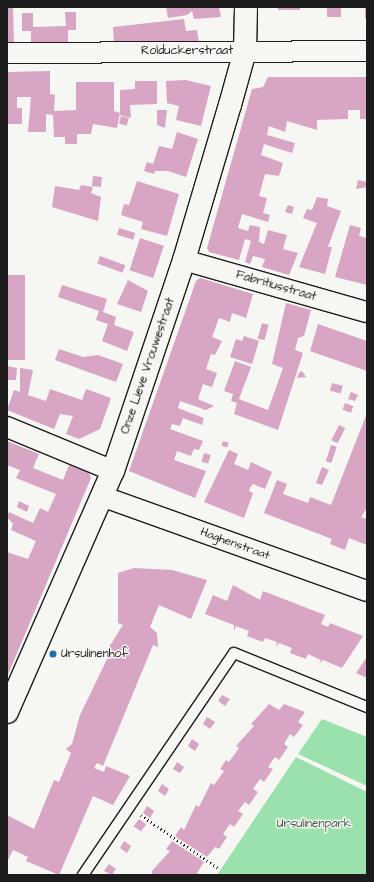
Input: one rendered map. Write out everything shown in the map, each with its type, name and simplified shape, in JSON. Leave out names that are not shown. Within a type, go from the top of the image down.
[{"type":"street","name":"Onze Lieve Vrouwestraat","points":[[7,712],[104,497],[184,260],[245,51],[246,7]]},
{"type":"street","name":"Rolduckerstraat","points":[[7,53],[367,51]]},
{"type":"street","name":"Fabritiusstraat","points":[[184,260],[367,312]]},
{"type":"street","points":[[7,427],[113,470]]},
{"type":"street","name":"Haghenstraat","points":[[104,497],[367,591]]},
{"type":"lane","points":[[84,875],[234,653],[367,707]]},
{"type":"path","points":[[129,807],[218,868]]},
{"type":"green space","name":"Ursulinenpark","points":[[322,719],[367,737],[367,786],[298,754]]},
{"type":"green space","name":"Ursulinenpark","points":[[296,757],[367,792],[367,875],[217,875]]},
{"type":"building","points":[[7,7],[13,7],[14,45],[7,45]]},
{"type":"building","points":[[166,7],[219,7],[221,17],[194,19],[192,11],[187,15],[168,18]]},
{"type":"building","points":[[278,7],[300,7],[300,10],[278,10]]},
{"type":"building","points":[[365,7],[367,7],[367,18],[365,18]]},
{"type":"building","points":[[327,8],[341,8],[341,17],[327,17]]},
{"type":"building","points":[[65,12],[76,12],[76,30],[68,30],[68,44],[31,45],[31,31],[22,31],[22,13],[33,13],[33,27],[66,26]]},
{"type":"building","points":[[184,19],[186,31],[197,30],[199,43],[114,44],[113,27]]},
{"type":"building","points":[[50,71],[50,94],[55,95],[54,111],[76,110],[76,82],[114,82],[114,111],[120,113],[117,128],[93,124],[91,134],[77,134],[77,144],[65,144],[65,137],[54,137],[53,115],[46,114],[46,132],[28,132],[31,97],[17,97],[17,108],[22,108],[22,124],[8,124],[7,72]]},
{"type":"building","points":[[268,77],[367,77],[367,119],[360,119],[360,110],[348,110],[348,119],[317,120],[317,130],[287,121],[285,132],[269,126],[267,135],[295,143],[292,153],[264,144],[261,155],[283,163],[279,176],[265,174],[259,196],[267,198],[263,213],[270,215],[268,222],[242,214],[238,228],[248,231],[250,225],[260,227],[259,242],[264,244],[268,230],[287,235],[283,249],[298,253],[289,275],[262,267],[265,259],[253,256],[250,264],[245,262],[251,241],[245,239],[239,260],[209,252],[207,248],[252,89],[263,87]]},
{"type":"building","points":[[186,80],[211,86],[201,126],[176,120],[179,106],[167,103],[166,81]]},
{"type":"building","points":[[135,81],[157,81],[157,104],[130,105],[131,118],[120,115],[120,90],[135,89]]},
{"type":"building","points":[[157,110],[167,110],[165,128],[157,125]]},
{"type":"building","points":[[121,116],[129,118],[127,126],[119,124]]},
{"type":"building","points":[[177,132],[198,139],[186,177],[168,171],[155,171],[154,174],[144,171],[147,162],[153,164],[159,146],[172,149]]},
{"type":"building","points":[[93,176],[102,177],[101,187],[92,186]]},
{"type":"building","points":[[358,180],[367,182],[367,187],[356,189]]},
{"type":"building","points":[[137,181],[179,194],[167,236],[141,229],[143,222],[121,215],[124,204],[129,205]]},
{"type":"building","points":[[81,185],[93,187],[91,193],[101,197],[98,221],[52,207],[55,186],[79,190]]},
{"type":"building","points":[[317,197],[328,199],[327,206],[341,211],[328,247],[332,247],[325,274],[299,267],[317,223],[303,218],[307,209],[312,210]]},
{"type":"building","points":[[288,205],[294,207],[292,214],[285,212]]},
{"type":"building","points":[[350,225],[361,228],[359,236],[367,238],[367,285],[335,277]]},
{"type":"building","points":[[119,228],[135,233],[133,240],[117,235]]},
{"type":"building","points":[[140,238],[164,246],[153,278],[129,270]]},
{"type":"building","points":[[100,256],[125,265],[123,273],[97,264]]},
{"type":"building","points":[[7,275],[25,275],[25,360],[7,360]]},
{"type":"building","points":[[200,278],[253,294],[246,318],[232,313],[230,322],[219,318],[212,337],[222,341],[215,355],[211,354],[206,369],[217,373],[212,387],[203,384],[198,399],[214,406],[206,410],[180,401],[178,408],[204,418],[202,425],[183,418],[180,426],[172,424],[170,429],[203,441],[199,450],[194,449],[191,456],[177,451],[174,460],[206,471],[195,498],[129,471],[196,281]]},
{"type":"building","points":[[128,280],[148,291],[141,312],[117,304]]},
{"type":"building","points":[[62,285],[107,299],[103,312],[116,317],[114,325],[134,332],[127,351],[102,341],[108,324],[96,320],[99,311],[58,297]]},
{"type":"building","points":[[286,303],[311,310],[304,336],[298,338],[295,350],[303,353],[278,430],[234,414],[237,403],[231,401],[233,394],[224,391],[235,361],[251,367],[239,399],[268,410],[283,368],[272,364]]},
{"type":"building","points":[[262,323],[269,325],[264,340],[258,338]]},
{"type":"building","points":[[318,324],[367,341],[367,371],[310,351]]},
{"type":"building","points":[[244,336],[259,341],[252,364],[230,357],[236,339],[242,341]]},
{"type":"building","points":[[59,349],[83,357],[98,355],[123,364],[116,382],[55,360]]},
{"type":"building","points":[[7,366],[17,368],[16,380],[7,380]]},
{"type":"building","points":[[20,368],[33,370],[28,395],[46,401],[50,389],[82,400],[86,389],[111,398],[100,429],[79,439],[66,434],[73,416],[60,414],[54,429],[7,410],[14,390],[20,392]]},
{"type":"building","points":[[302,371],[306,377],[297,378],[299,373]]},
{"type":"building","points":[[332,383],[343,386],[341,394],[330,391]]},
{"type":"building","points":[[351,392],[358,395],[355,401],[348,399]]},
{"type":"building","points":[[345,403],[353,406],[351,413],[342,410]]},
{"type":"building","points":[[367,413],[367,508],[361,517],[367,519],[367,545],[349,538],[345,550],[330,544],[332,539],[264,513],[277,480],[287,484],[283,494],[308,503],[310,497],[331,505]]},
{"type":"building","points":[[339,425],[345,428],[338,443],[331,440]]},
{"type":"building","points":[[7,441],[39,454],[33,468],[63,480],[69,465],[89,473],[91,478],[7,677],[7,552],[28,559],[36,541],[11,530],[13,524],[7,517],[9,512],[33,523],[40,508],[48,512],[56,494],[16,478],[20,470],[7,465]]},
{"type":"building","points":[[223,441],[229,443],[227,448],[221,446]]},
{"type":"building","points":[[331,445],[337,447],[331,463],[326,461]]},
{"type":"building","points":[[229,450],[238,454],[234,464],[248,470],[251,462],[272,472],[265,489],[253,484],[250,488],[249,491],[253,493],[244,518],[204,502]]},
{"type":"building","points":[[204,453],[211,455],[208,464],[202,462]]},
{"type":"building","points":[[322,467],[329,470],[322,485],[316,483]]},
{"type":"building","points":[[19,501],[29,506],[27,512],[17,507]]},
{"type":"building","points":[[134,568],[172,570],[207,580],[191,619],[159,605],[150,627],[157,633],[158,647],[153,645],[103,766],[97,763],[94,768],[104,772],[106,766],[130,776],[113,805],[93,796],[59,875],[26,861],[28,857],[13,850],[7,862],[7,815],[34,829],[54,780],[59,782],[71,753],[66,749],[72,744],[80,715],[109,655],[109,647],[123,625],[118,623],[118,573]]},
{"type":"building","points":[[233,585],[260,600],[263,591],[325,615],[321,624],[328,627],[330,623],[363,636],[342,668],[323,660],[319,664],[321,660],[308,654],[306,659],[290,653],[292,648],[279,643],[276,647],[277,642],[265,638],[263,642],[247,636],[249,631],[236,626],[234,631],[234,625],[205,614],[213,595],[227,601]]},
{"type":"building","points":[[367,657],[367,678],[356,673]]},
{"type":"building","points":[[222,695],[230,699],[225,706],[218,701]]},
{"type":"building","points":[[269,704],[279,710],[284,704],[305,712],[298,722],[303,725],[294,737],[290,734],[284,744],[288,747],[279,760],[275,757],[268,767],[273,769],[264,782],[260,779],[253,789],[258,792],[249,805],[245,802],[238,811],[243,814],[234,827],[230,824],[223,834],[227,837],[219,849],[215,847],[207,857],[175,836],[181,827],[184,830],[196,805],[199,807],[211,783],[214,785],[224,771],[220,769],[226,760],[229,762],[239,748],[236,746],[254,726],[251,724]]},
{"type":"building","points":[[207,717],[215,722],[210,729],[203,724]]},
{"type":"building","points":[[192,739],[199,744],[195,751],[188,746]]},
{"type":"building","points":[[177,762],[184,767],[180,773],[173,769]]},
{"type":"building","points":[[162,784],[169,789],[165,796],[158,791]]},
{"type":"building","points":[[147,806],[154,811],[150,818],[143,813]]},
{"type":"building","points":[[139,819],[146,824],[141,832],[134,826]]},
{"type":"building","points":[[124,841],[131,846],[127,853],[120,848]]},
{"type":"building","points":[[172,841],[204,862],[197,873],[200,875],[154,875],[151,872],[170,851],[166,849]]},
{"type":"building","points":[[109,864],[116,869],[112,875],[104,871]]},
{"type":"place","name":"Ursulinenhof","points":[[53,654]]}]
